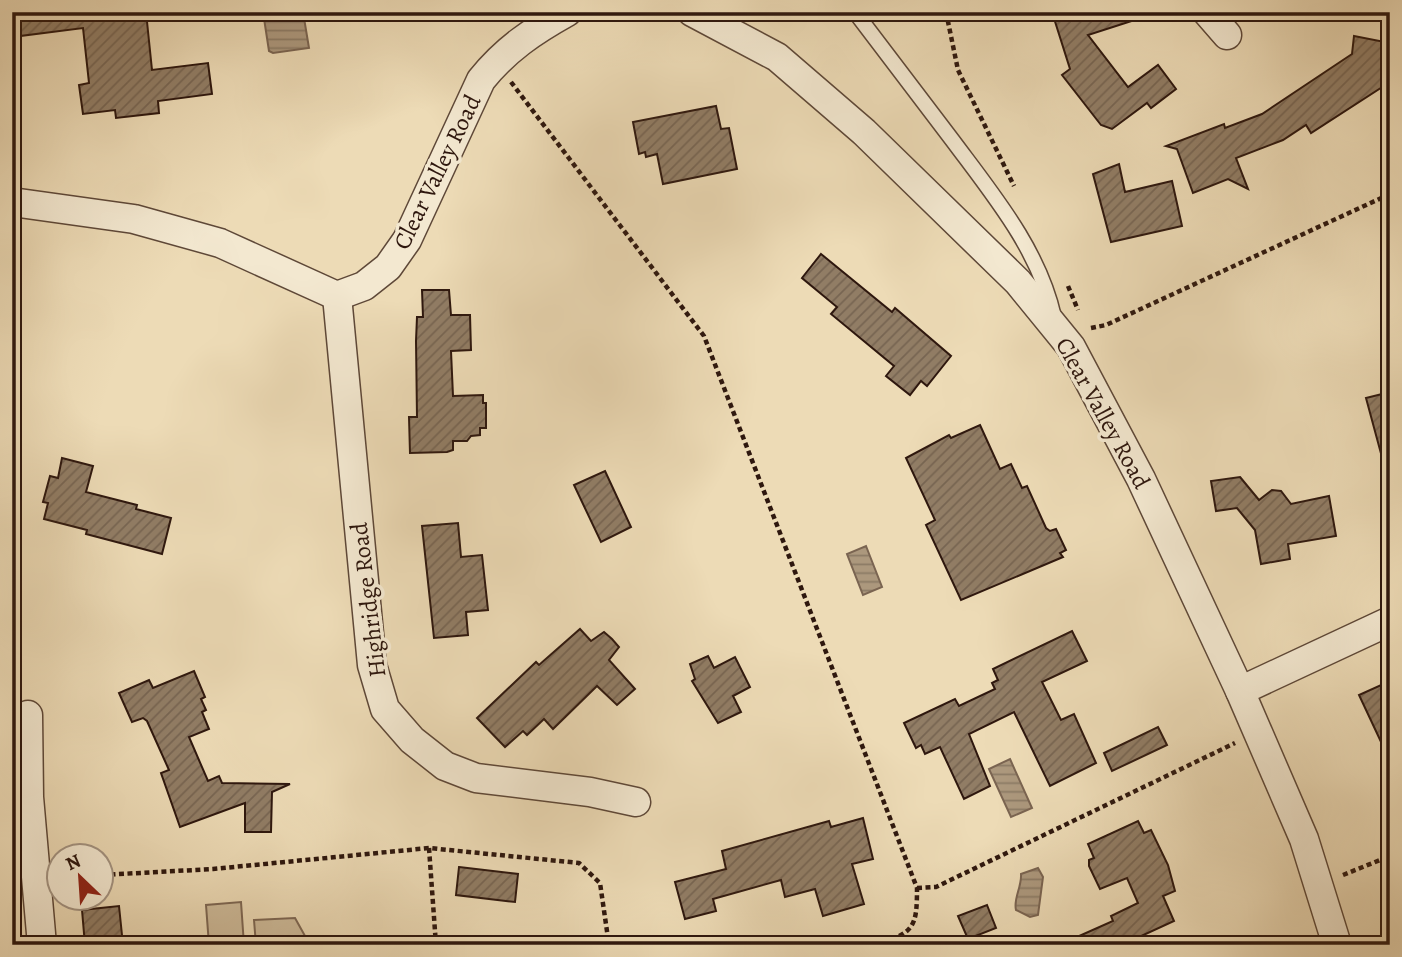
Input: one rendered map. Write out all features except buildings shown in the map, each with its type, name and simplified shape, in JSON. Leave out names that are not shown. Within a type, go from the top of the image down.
[{"type":"street","name":"Clear Valley Road","points":[[337,296],[364,286],[388,267],[407,240],[481,80],[496,62],[527,34],[567,12]]},
{"type":"street","name":"Clear Valley Road","points":[[692,12],[777,57],[864,132],[1070,335],[1141,478],[1240,691],[1304,839],[1338,945]]},
{"type":"street","points":[[1207,12],[1227,35]]},
{"type":"street","points":[[12,202],[134,219],[219,243],[337,296]]},
{"type":"street","name":"Highridge Road","points":[[337,296],[372,665],[385,709],[412,740],[445,766],[476,778],[590,792],[636,802]]},
{"type":"street","points":[[1240,691],[1390,621]]},
{"type":"street","points":[[28,715],[29,797],[42,945]]},
{"type":"lane","points":[[855,12],[999,202],[1038,265],[1070,335]]},
{"type":"path","points":[[946,12],[958,71],[1020,196]]},
{"type":"path","points":[[496,62],[704,336],[918,888],[917,918],[907,934],[877,945]]},
{"type":"path","points":[[1064,279],[1076,302],[1070,335],[1106,325],[1390,194]]},
{"type":"path","points":[[918,888],[936,887],[1258,732]]},
{"type":"path","points":[[429,848],[436,945]]},
{"type":"path","points":[[116,874],[213,869],[429,848],[579,863],[600,883],[608,945]]},
{"type":"path","points":[[1339,877],[1390,856]]},
{"type":"shaded area","points":[[263,12],[303,12],[309,48],[273,53],[269,51]]},
{"type":"shaded area","points":[[866,546],[882,587],[863,595],[847,554]]},
{"type":"shaded area","points":[[1010,759],[1032,808],[1011,817],[989,769]]},
{"type":"shaded area","points":[[1038,868],[1043,877],[1038,915],[1030,917],[1016,910],[1016,902],[1021,874]]},
{"type":"shaded area","points":[[241,902],[244,945],[209,945],[206,905]]},
{"type":"shaded area","points":[[295,918],[310,945],[292,945],[290,940],[256,945],[254,920]]}]
